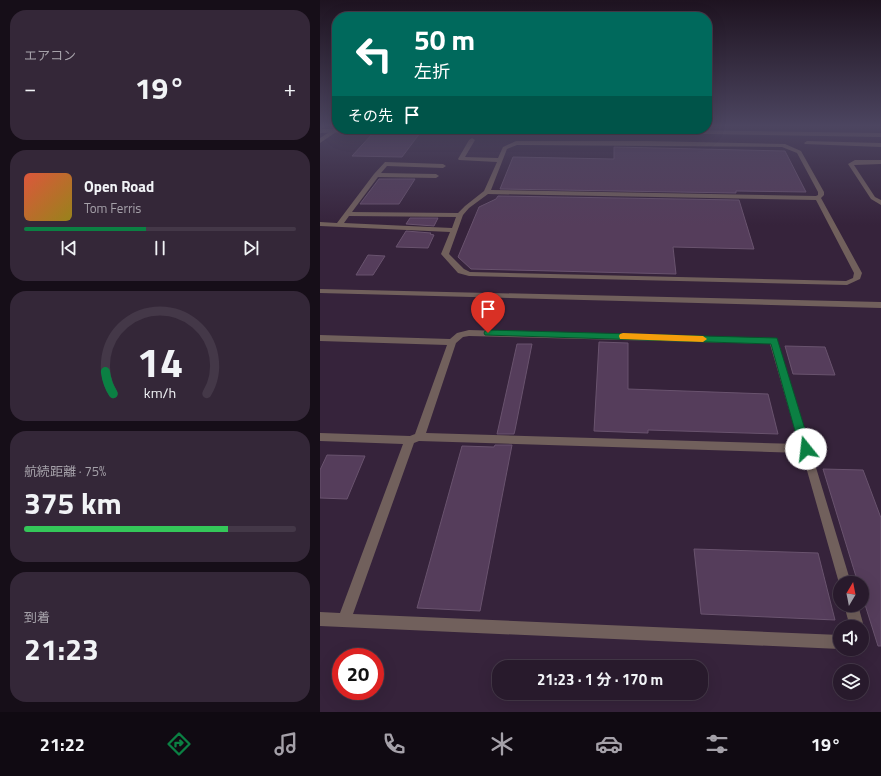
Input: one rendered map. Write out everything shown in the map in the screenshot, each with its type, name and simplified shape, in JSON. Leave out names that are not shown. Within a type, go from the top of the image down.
[{"type":"lane","points":[[461,158],[500,160],[487,192],[467,207],[460,215],[445,254],[461,271],[467,273],[841,282],[852,281],[856,279],[858,273],[818,198]]},
{"type":"lane","points":[[802,158],[821,192],[821,195],[818,198]]},
{"type":"lane","points":[[881,162],[855,162],[851,164],[873,198],[881,203]]},
{"type":"lane","points":[[338,225],[384,164],[443,166]]},
{"type":"lane","points":[[376,175],[436,176]]},
{"type":"lane","points":[[487,192],[818,198]]},
{"type":"lane","points":[[347,214],[460,215]]},
{"type":"lane","points":[[320,224],[455,230]]},
{"type":"lane","points":[[320,291],[881,305]]},
{"type":"lane","points":[[344,620],[452,342],[460,334],[472,332],[774,341],[842,576]]},
{"type":"lane","points":[[320,338],[452,342]]},
{"type":"lane","points":[[320,437],[415,438],[806,449]]},
{"type":"lane","points":[[320,619],[833,642]]},
{"type":"building","points":[[513,158],[789,158],[806,192],[736,191],[736,193],[500,189]]},
{"type":"building","points":[[379,179],[415,179],[399,204],[360,204]]},
{"type":"building","points":[[498,196],[739,200],[754,249],[673,247],[676,274],[471,269],[458,257],[479,207],[496,199]]},
{"type":"building","points":[[410,218],[438,218],[434,226],[406,224]]},
{"type":"building","points":[[406,231],[431,233],[430,234],[434,235],[428,248],[396,247]]},
{"type":"building","points":[[368,255],[385,256],[373,275],[356,275]]},
{"type":"building","points":[[599,342],[628,343],[628,389],[768,394],[778,434],[648,430],[648,433],[594,431]]},
{"type":"building","points":[[517,344],[532,344],[515,430],[514,434],[497,434]]},
{"type":"building","points":[[785,346],[825,347],[835,375],[793,374]]},
{"type":"building","points":[[495,445],[512,445],[480,611],[417,608],[462,446],[494,447]]},
{"type":"building","points":[[327,455],[365,456],[347,499],[320,498],[320,470]]},
{"type":"building","points":[[823,469],[863,470],[881,518],[881,646],[878,646],[867,612],[869,612],[869,576],[856,576]]},
{"type":"building","points":[[694,549],[818,553],[835,620],[701,614]]},
{"type":"slow traffic","points":[[623,336],[703,339]]},
{"type":"route","points":[[488,333],[774,341],[806,449]]}]
